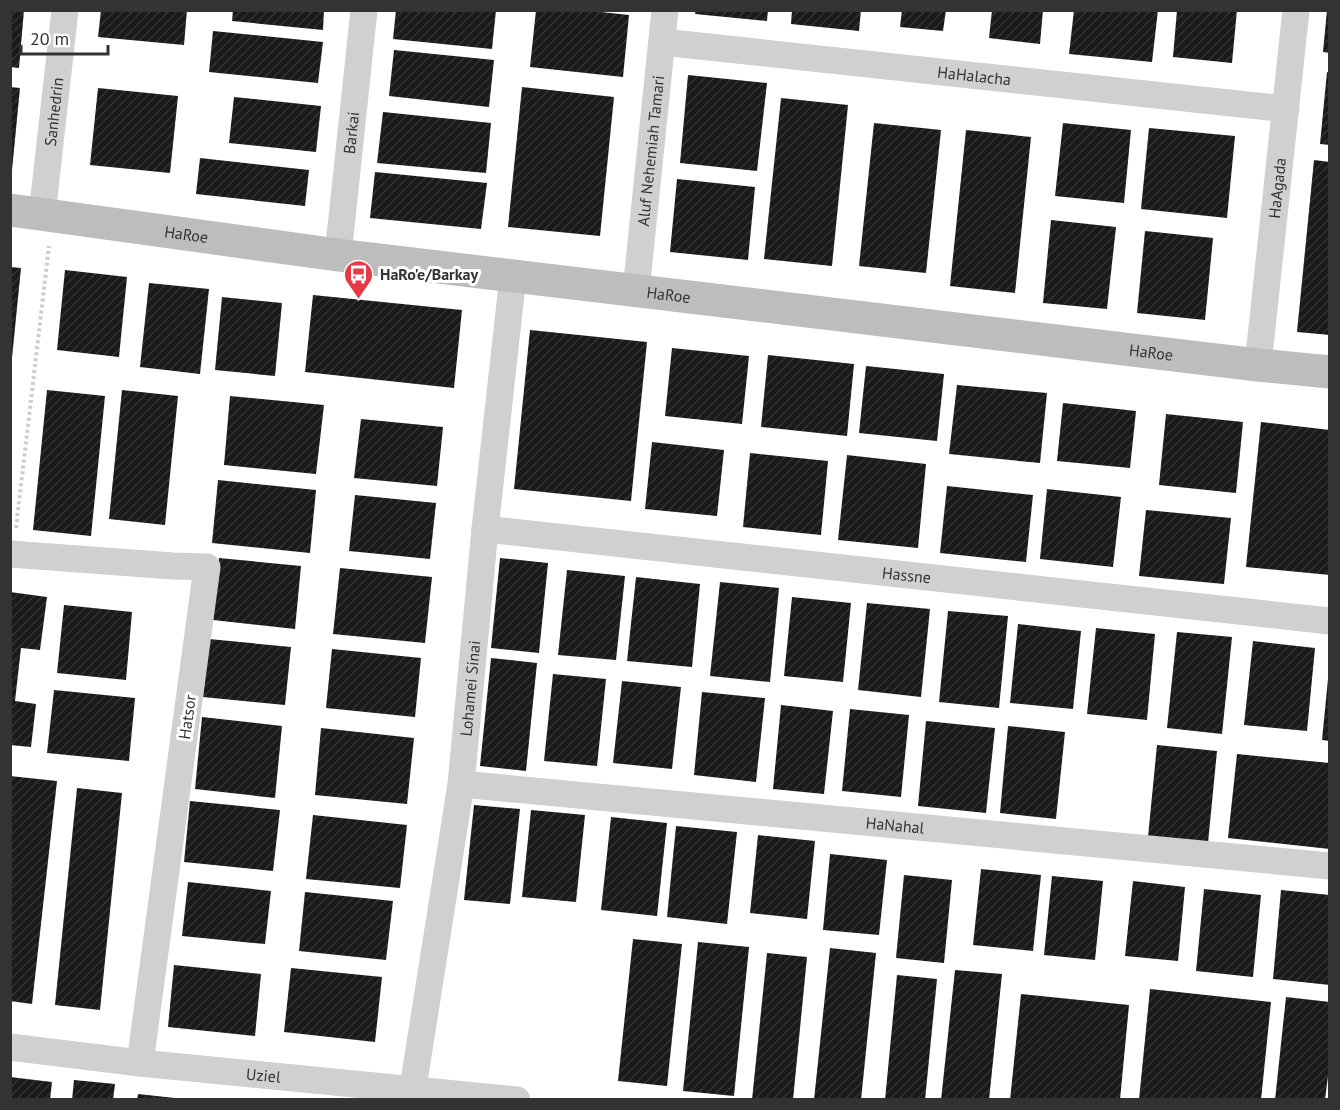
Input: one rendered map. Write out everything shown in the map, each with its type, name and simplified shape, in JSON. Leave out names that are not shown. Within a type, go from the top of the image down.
[{"type":"street","name":"Sanhedrin","points":[[35,213],[65,10]]},
{"type":"street","name":"Barkai","points":[[338,255],[364,10]]},
{"type":"street","name":"Aluf Nehemiah Tamari","points":[[636,291],[665,10]]},
{"type":"street","name":"HaAgada","points":[[1258,365],[1296,10]]},
{"type":"street","name":"HaHalacha","points":[[662,42],[1286,109]]},
{"type":"street","name":"HaRoe","points":[[35,213],[338,255],[1329,372]]},
{"type":"street","name":"Lohamei Sinai","points":[[411,1095],[461,784],[485,528],[513,276]]},
{"type":"street","name":"Hassne","points":[[485,528],[1329,621]]},
{"type":"street","name":"Hatsor","points":[[12,554],[207,567],[140,1063]]},
{"type":"street","name":"HaNahal","points":[[461,784],[1329,866]]},
{"type":"street","name":"Uziel","points":[[10,1047],[411,1095],[517,1100]]},
{"type":"path","points":[[12,554],[35,213]]},
{"type":"building","points":[[10,10],[24,10],[19,68],[10,67]]},
{"type":"building","points":[[101,10],[187,10],[184,45],[98,37]]},
{"type":"building","points":[[233,10],[324,10],[323,30],[232,21]]},
{"type":"building","points":[[396,10],[496,10],[492,49],[393,39]]},
{"type":"building","points":[[536,10],[582,10],[629,15],[623,77],[530,67]]},
{"type":"building","points":[[696,10],[768,10],[767,21],[695,14]]},
{"type":"building","points":[[792,10],[861,10],[859,31],[791,24]]},
{"type":"building","points":[[902,10],[946,10],[943,31],[900,27]]},
{"type":"building","points":[[992,10],[1043,10],[1040,44],[989,38]]},
{"type":"building","points":[[1074,10],[1158,10],[1152,62],[1069,54]]},
{"type":"building","points":[[1177,10],[1237,10],[1232,63],[1173,57]]},
{"type":"building","points":[[1327,10],[1330,10],[1330,53],[1323,52]]},
{"type":"building","points":[[213,31],[323,42],[318,83],[209,72]]},
{"type":"building","points":[[394,50],[494,60],[489,107],[389,96]]},
{"type":"building","points":[[1327,72],[1330,73],[1330,145],[1320,144]]},
{"type":"building","points":[[688,75],[767,83],[757,171],[680,163]]},
{"type":"building","points":[[10,87],[20,88],[12,170],[10,170]]},
{"type":"building","points":[[522,87],[614,97],[600,236],[508,227]]},
{"type":"building","points":[[98,88],[178,96],[170,173],[90,165]]},
{"type":"building","points":[[234,97],[321,106],[316,152],[229,143]]},
{"type":"building","points":[[781,98],[848,105],[832,266],[764,259]]},
{"type":"building","points":[[383,112],[491,123],[486,173],[377,163]]},
{"type":"building","points":[[874,123],[941,130],[926,273],[859,266]]},
{"type":"building","points":[[1063,123],[1131,130],[1124,203],[1055,196]]},
{"type":"building","points":[[1149,128],[1235,136],[1227,218],[1141,209]]},
{"type":"building","points":[[966,130],[1031,137],[1015,293],[950,286]]},
{"type":"building","points":[[200,158],[309,170],[305,206],[196,194]]},
{"type":"building","points":[[1314,160],[1330,162],[1330,335],[1297,332]]},
{"type":"building","points":[[375,172],[487,183],[481,229],[370,218]]},
{"type":"building","points":[[677,179],[755,187],[748,260],[670,252]]},
{"type":"building","points":[[1051,220],[1116,227],[1107,309],[1043,303]]},
{"type":"building","points":[[1145,231],[1213,238],[1205,320],[1137,313]]},
{"type":"building","points":[[10,267],[21,268],[12,358],[10,358]]},
{"type":"building","points":[[65,270],[127,277],[119,357],[57,350]]},
{"type":"building","points":[[149,283],[209,289],[200,374],[140,367]]},
{"type":"building","points":[[313,295],[462,310],[454,388],[305,372]]},
{"type":"building","points":[[222,297],[282,303],[275,376],[215,370]]},
{"type":"building","points":[[530,330],[647,342],[631,501],[514,489]]},
{"type":"building","points":[[672,348],[749,356],[742,424],[665,416]]},
{"type":"building","points":[[768,355],[854,364],[847,436],[761,427]]},
{"type":"building","points":[[866,366],[944,374],[937,441],[859,433]]},
{"type":"building","points":[[957,385],[1047,393],[1040,463],[949,454]]},
{"type":"building","points":[[47,390],[105,396],[91,536],[33,530]]},
{"type":"building","points":[[122,390],[178,396],[165,525],[109,519]]},
{"type":"building","points":[[230,396],[324,405],[316,474],[224,465]]},
{"type":"building","points":[[1063,403],[1136,411],[1130,468],[1057,461]]},
{"type":"building","points":[[1166,414],[1243,422],[1236,493],[1159,485]]},
{"type":"building","points":[[361,419],[443,427],[437,486],[354,478]]},
{"type":"building","points":[[1261,422],[1330,430],[1330,575],[1246,567]]},
{"type":"building","points":[[652,442],[724,450],[717,516],[645,509]]},
{"type":"building","points":[[750,453],[828,461],[821,535],[743,527]]},
{"type":"building","points":[[847,455],[926,464],[918,548],[838,540]]},
{"type":"building","points":[[218,480],[316,490],[310,553],[212,543]]},
{"type":"building","points":[[947,486],[1033,495],[1026,562],[940,553]]},
{"type":"building","points":[[1047,489],[1121,497],[1113,567],[1040,559]]},
{"type":"building","points":[[355,495],[436,503],[430,559],[349,551]]},
{"type":"building","points":[[1146,510],[1231,518],[1224,584],[1139,576]]},
{"type":"building","points":[[219,558],[301,566],[295,629],[213,620]]},
{"type":"building","points":[[500,558],[548,563],[539,653],[491,648]]},
{"type":"building","points":[[340,568],[432,577],[425,643],[333,634]]},
{"type":"building","points":[[567,570],[625,576],[616,660],[558,655]]},
{"type":"building","points":[[636,577],[700,584],[692,667],[627,661]]},
{"type":"building","points":[[720,582],[779,588],[770,682],[710,676]]},
{"type":"building","points":[[10,592],[47,597],[40,650],[21,648],[15,701],[36,704],[31,747],[10,745]]},
{"type":"building","points":[[792,597],[851,603],[843,682],[784,676]]},
{"type":"building","points":[[867,603],[930,609],[921,697],[858,690]]},
{"type":"building","points":[[64,605],[132,612],[126,680],[57,673]]},
{"type":"building","points":[[948,611],[1008,616],[999,708],[939,702]]},
{"type":"building","points":[[1018,624],[1081,631],[1073,709],[1010,703]]},
{"type":"building","points":[[1096,628],[1155,634],[1147,720],[1087,714]]},
{"type":"building","points":[[1177,632],[1232,637],[1222,734],[1167,728]]},
{"type":"building","points":[[209,639],[291,647],[285,705],[203,697]]},
{"type":"building","points":[[1253,641],[1315,648],[1307,731],[1244,725]]},
{"type":"building","points":[[332,649],[421,658],[415,717],[326,708]]},
{"type":"building","points":[[491,658],[537,663],[526,771],[480,766]]},
{"type":"building","points":[[553,674],[606,679],[597,766],[544,761]]},
{"type":"building","points":[[1328,679],[1330,679],[1330,741],[1322,740]]},
{"type":"building","points":[[622,681],[681,687],[672,769],[613,763]]},
{"type":"building","points":[[54,690],[135,698],[129,761],[47,753]]},
{"type":"building","points":[[702,692],[765,698],[756,782],[694,775]]},
{"type":"building","points":[[781,705],[833,711],[824,794],[773,789]]},
{"type":"building","points":[[850,709],[909,715],[901,797],[842,791]]},
{"type":"building","points":[[202,717],[282,726],[275,798],[195,789]]},
{"type":"building","points":[[926,721],[995,728],[986,813],[918,806]]},
{"type":"building","points":[[1008,726],[1065,732],[1056,819],[1000,813]]},
{"type":"building","points":[[321,728],[414,738],[407,804],[315,795]]},
{"type":"building","points":[[1157,745],[1217,751],[1208,843],[1148,837]]},
{"type":"building","points":[[1237,754],[1330,763],[1330,849],[1228,838]]},
{"type":"building","points":[[10,776],[57,781],[32,1004],[10,1001]]},
{"type":"building","points":[[77,788],[122,793],[100,1010],[55,1005]]},
{"type":"building","points":[[190,801],[280,810],[273,871],[184,862]]},
{"type":"building","points":[[474,805],[520,809],[510,904],[464,900]]},
{"type":"building","points":[[531,810],[585,815],[576,902],[522,897]]},
{"type":"building","points":[[313,815],[407,825],[400,888],[306,879]]},
{"type":"building","points":[[611,817],[667,823],[657,916],[601,910]]},
{"type":"building","points":[[676,826],[737,832],[727,924],[667,917]]},
{"type":"building","points":[[758,835],[815,841],[807,919],[750,913]]},
{"type":"building","points":[[830,854],[887,860],[879,935],[823,930]]},
{"type":"building","points":[[981,869],[1041,875],[1033,951],[973,945]]},
{"type":"building","points":[[904,875],[952,880],[944,963],[896,958]]},
{"type":"building","points":[[1052,876],[1103,881],[1095,960],[1044,955]]},
{"type":"building","points":[[1133,881],[1185,887],[1178,961],[1125,956]]},
{"type":"building","points":[[188,882],[271,891],[265,944],[182,936]]},
{"type":"building","points":[[1204,889],[1261,895],[1253,977],[1196,971]]},
{"type":"building","points":[[1281,890],[1330,895],[1330,985],[1273,979]]},
{"type":"building","points":[[305,892],[393,901],[386,960],[299,951]]},
{"type":"building","points":[[633,939],[682,944],[667,1086],[618,1081]]},
{"type":"building","points":[[698,942],[749,947],[734,1096],[683,1091]]},
{"type":"building","points":[[830,948],[876,953],[861,1100],[814,1100]]},
{"type":"building","points":[[767,953],[807,957],[793,1100],[752,1100]]},
{"type":"building","points":[[174,965],[261,974],[255,1036],[168,1027]]},
{"type":"building","points":[[291,968],[382,977],[375,1042],[284,1032]]},
{"type":"building","points":[[955,970],[1002,974],[989,1100],[941,1100]]},
{"type":"building","points":[[897,975],[937,979],[925,1100],[885,1100]]},
{"type":"building","points":[[1150,989],[1271,1002],[1261,1100],[1139,1100]]},
{"type":"building","points":[[1021,994],[1129,1005],[1120,1100],[1010,1100]]},
{"type":"building","points":[[1286,997],[1330,1002],[1330,1060],[1325,1100],[1275,1100]]},
{"type":"building","points":[[10,1077],[52,1082],[50,1100],[10,1100]]},
{"type":"building","points":[[74,1080],[115,1084],[113,1100],[72,1100]]},
{"type":"building","points":[[138,1094],[175,1098],[175,1100],[137,1100]]},
{"type":"place","name":"HaRo'e/Barkay","points":[[359,300]]}]
